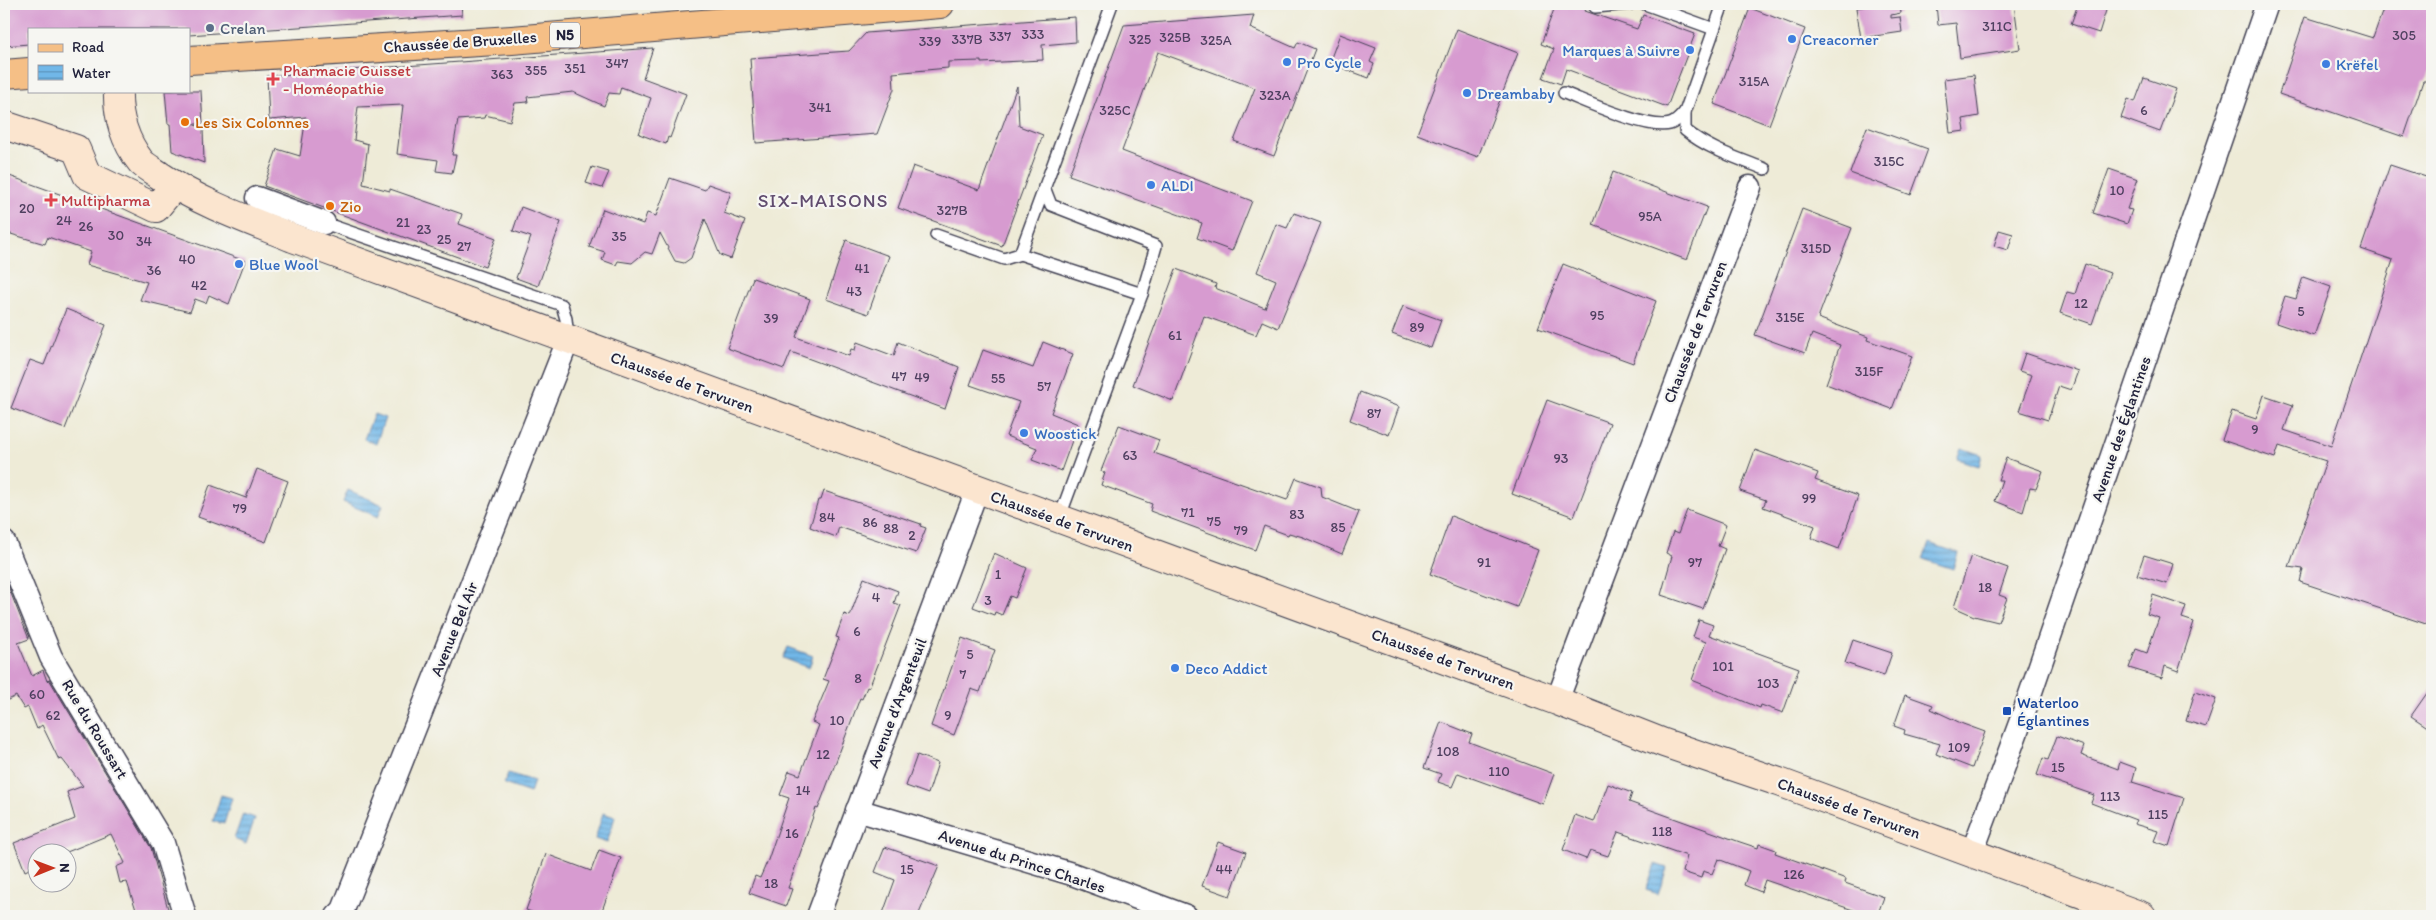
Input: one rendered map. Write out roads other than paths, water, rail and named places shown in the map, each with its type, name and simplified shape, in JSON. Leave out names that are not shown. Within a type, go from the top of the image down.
[{"type":"main road","name":"Chaussée de Bruxelles","points":[[190,60],[512,40],[739,16],[940,4]]},
{"type":"main road","points":[[4,74],[28,72]]},
{"type":"main road","name":"Chaussée de Tervuren","points":[[118,92],[117,110],[128,141],[142,163],[174,186],[223,209],[319,234],[568,340],[1557,701],[1664,743],[1779,782],[2142,916]]},
{"type":"main road","points":[[4,125],[76,149],[87,175],[156,208],[174,186]]},
{"type":"street","name":"Avenue des Églantines","points":[[1972,853],[2020,725],[2267,4]]},
{"type":"street","name":"Chaussée de Tervuren","points":[[1557,701],[1750,187]]},
{"type":"street","name":"Chaussée de Tervuren","points":[[257,198],[319,234]]},
{"type":"street","name":"Avenue Bel Air","points":[[337,916],[343,910],[568,340]]},
{"type":"street","name":"Avenue d'Argenteuil","points":[[818,916],[977,490]]},
{"type":"street","name":"Rue du Roussart","points":[[4,542],[51,657],[163,843],[184,916]]},
{"type":"street","name":"Avenue du Prince Charles","points":[[857,810],[1072,874],[1186,916]]},
{"type":"lane","points":[[1020,254],[1112,4]]},
{"type":"lane","points":[[1595,7],[1630,4]]},
{"type":"lane","points":[[1645,4],[1714,29]]},
{"type":"lane","points":[[1723,4],[1685,112],[1685,130],[1698,141],[1765,168]]},
{"type":"lane","points":[[1564,93],[1649,124],[1668,125],[1676,122],[1685,112]]},
{"type":"lane","points":[[1044,187],[1050,205],[1156,246],[1142,294],[1059,519]]},
{"type":"lane","points":[[936,235],[1004,259],[1020,254],[1142,294]]},
{"type":"water","points":[[374,414],[385,418],[376,444],[364,439]]},
{"type":"water","points":[[1961,448],[1982,455],[1979,466],[1957,459]]},
{"type":"water","points":[[348,490],[383,505],[378,517],[343,502]]},
{"type":"water","points":[[1929,543],[1958,553],[1953,569],[1923,559]]},
{"type":"water","points":[[788,647],[813,656],[809,668],[783,658]]},
{"type":"water","points":[[508,773],[534,781],[530,793],[504,784]]},
{"type":"water","points":[[221,795],[232,798],[224,824],[213,821]]},
{"type":"water","points":[[603,813],[615,817],[607,843],[595,839]]},
{"type":"water","points":[[243,814],[255,818],[246,844],[234,839]]},
{"type":"water","points":[[1655,864],[1667,868],[1658,894],[1646,890]]},
{"type":"place","name":"Crelan","points":[[210,28]]},
{"type":"place","name":"Creacorner","points":[[1792,39]]},
{"type":"place","name":"Marques à Suivre","points":[[1690,50]]},
{"type":"place","name":"Pro Cycle","points":[[1287,62]]},
{"type":"place","name":"Krëfel","points":[[2326,64]]},
{"type":"place","name":"Pharmacie Guisset - Homéopathie","points":[[273,79]]},
{"type":"place","name":"Dreambaby","points":[[1467,93]]},
{"type":"place","name":"Les Six Colonnes","points":[[185,122]]},
{"type":"place","name":"ALDI","points":[[1151,185]]},
{"type":"place","name":"Multipharma","points":[[51,200]]},
{"type":"place","name":"Zio","points":[[330,206]]},
{"type":"place","name":"Blue Wool","points":[[239,264]]},
{"type":"place","name":"Woostick","points":[[1024,433]]},
{"type":"place","name":"Deco Addict","points":[[1175,668]]},
{"type":"place","name":"Waterloo Églantines","points":[[2007,711]]},
{"type":"district","name":"SIX-MAISONS","points":[[823,200]]}]
